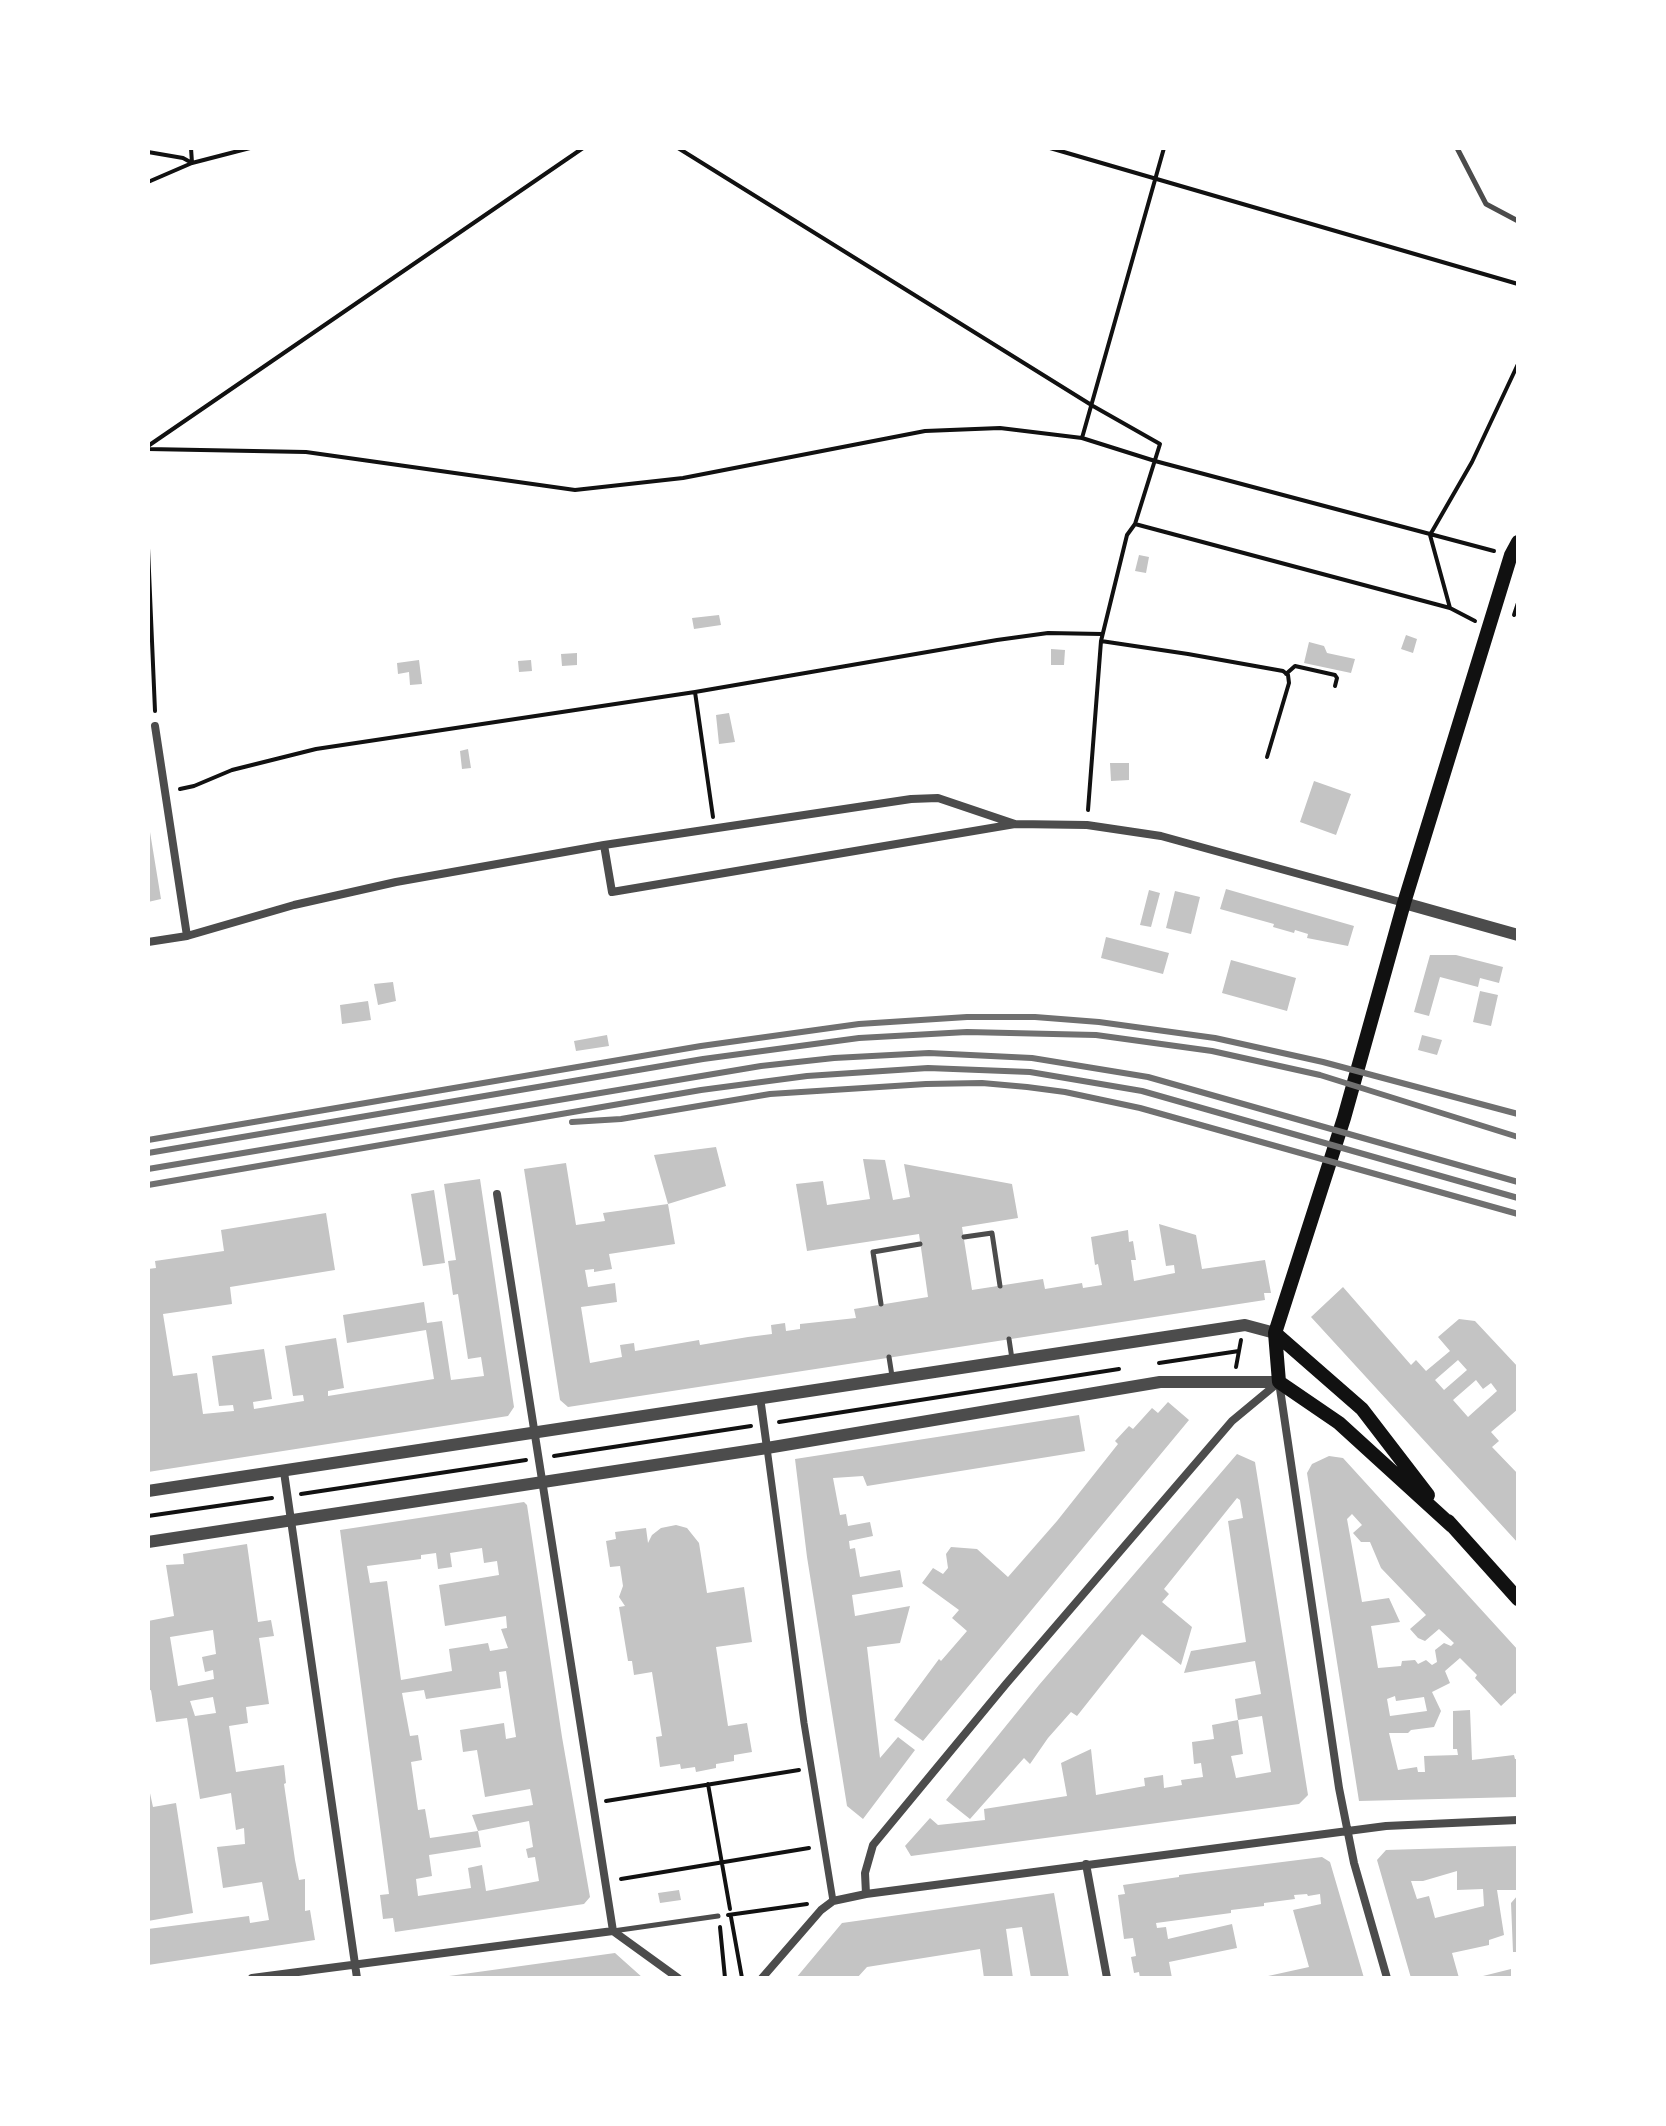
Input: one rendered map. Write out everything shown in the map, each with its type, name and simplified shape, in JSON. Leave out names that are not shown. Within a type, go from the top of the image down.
[{"type":"main road","points":[[1452,1526],[1339,1423],[1279,1382],[1275,1333],[1344,1118],[1404,903],[1515,548]]},
{"type":"main road","points":[[1275,1333],[1362,1409],[1452,1526],[1518,1599]]},
{"type":"street","points":[[155,726],[187,936]]},
{"type":"street","points":[[148,942],[187,936],[294,905],[396,882],[604,845],[911,799],[938,798],[1015,824]]},
{"type":"street","points":[[604,845],[612,892],[1015,824],[1087,825],[1161,836],[1518,935]]},
{"type":"street","points":[[497,1194],[613,1931]]},
{"type":"street","points":[[148,1491],[1245,1325],[1275,1333]]},
{"type":"street","points":[[148,1542],[767,1448],[1160,1382],[1279,1382]]},
{"type":"street","points":[[1279,1382],[1339,1788],[1354,1863],[1387,1978]]},
{"type":"street","points":[[866,1894],[865,1873],[873,1845],[1006,1684],[1232,1421],[1279,1382]]},
{"type":"street","points":[[760,1397],[811,1768],[833,1901]]},
{"type":"street","points":[[284,1472],[357,1978]]},
{"type":"street","points":[[762,1978],[821,1910],[833,1901],[866,1894],[1349,1830],[1518,1820]]},
{"type":"street","points":[[1086,1864],[1107,1978]]},
{"type":"street","points":[[252,1978],[613,1931],[678,1978]]},
{"type":"lane","points":[[1457,148],[1486,204],[1518,221]]},
{"type":"lane","points":[[964,1237],[992,1233],[1000,1286]]},
{"type":"lane","points":[[881,1304],[873,1252],[920,1244]]},
{"type":"lane","points":[[1009,1339],[1012,1360]]},
{"type":"lane","points":[[889,1357],[892,1378]]},
{"type":"lane","points":[[613,1931],[718,1916]]},
{"type":"path","points":[[191,148],[192,163]]},
{"type":"path","points":[[148,182],[192,163],[250,148]]},
{"type":"path","points":[[148,448],[583,148]]},
{"type":"path","points":[[678,148],[1093,406],[1160,444],[1135,524],[1127,535],[1102,634],[1087,825]]},
{"type":"path","points":[[1050,148],[1518,284]]},
{"type":"path","points":[[1082,438],[1164,148]]},
{"type":"path","points":[[148,152],[183,158],[192,163]]},
{"type":"path","points":[[1450,608],[1430,535],[1472,462],[1518,364]]},
{"type":"path","points":[[148,448],[306,452],[575,490],[683,478],[925,431],[1000,428],[1082,438],[1155,461],[1430,535],[1515,548]]},
{"type":"path","points":[[1135,524],[1450,608],[1489,626]]},
{"type":"path","points":[[148,548],[155,726]]},
{"type":"path","points":[[194,786],[232,770],[316,749],[695,692],[1010,638],[1048,633],[1102,634]]},
{"type":"path","points":[[1101,641],[1188,654],[1286,674]]},
{"type":"path","points":[[1286,674],[1295,666],[1335,675],[1335,686]]},
{"type":"path","points":[[1267,757],[1289,683],[1286,674]]},
{"type":"path","points":[[695,692],[715,828]]},
{"type":"path","points":[[1233,1381],[1245,1325]]},
{"type":"path","points":[[1147,1365],[1239,1351]]},
{"type":"path","points":[[148,1516],[1132,1367]]},
{"type":"path","points":[[592,1803],[811,1768]]},
{"type":"path","points":[[708,1784],[742,1978]]},
{"type":"path","points":[[605,1881],[824,1846]]},
{"type":"path","points":[[725,1978],[718,1916],[833,1901]]},
{"type":"building","points":[[1139,555],[1149,557],[1146,573],[1135,571]]},
{"type":"building","points":[[719,615],[721,625],[694,629],[692,618]]},
{"type":"building","points":[[1406,635],[1417,639],[1413,653],[1401,649]]},
{"type":"building","points":[[1309,642],[1324,646],[1327,653],[1355,659],[1351,673],[1304,663]]},
{"type":"building","points":[[1051,649],[1065,650],[1064,665],[1051,665]]},
{"type":"building","points":[[577,653],[577,665],[562,666],[561,654]]},
{"type":"building","points":[[419,660],[422,684],[410,685],[409,672],[398,674],[397,663]]},
{"type":"building","points":[[531,660],[532,671],[519,672],[518,661]]},
{"type":"building","points":[[729,713],[735,742],[719,744],[716,715]]},
{"type":"building","points":[[468,749],[471,768],[462,769],[460,751]]},
{"type":"building","points":[[1110,763],[1129,763],[1129,780],[1111,781]]},
{"type":"building","points":[[1314,781],[1351,794],[1336,835],[1300,822]]},
{"type":"building","points":[[148,833],[161,899],[148,902]]},
{"type":"building","points":[[1226,889],[1354,926],[1348,946],[1307,938],[1308,934],[1295,930],[1294,933],[1220,909]]},
{"type":"building","points":[[1149,890],[1160,893],[1151,927],[1140,925]]},
{"type":"building","points":[[1175,891],[1200,897],[1191,934],[1166,928]]},
{"type":"building","points":[[1106,937],[1169,953],[1163,974],[1101,958]]},
{"type":"building","points":[[1430,955],[1456,955],[1503,967],[1499,983],[1480,978],[1478,987],[1440,977],[1429,1016],[1414,1012]]},
{"type":"building","points":[[1231,960],[1296,978],[1287,1011],[1222,993]]},
{"type":"building","points":[[393,982],[396,1001],[378,1005],[374,984]]},
{"type":"building","points":[[1480,991],[1498,995],[1491,1026],[1473,1022]]},
{"type":"building","points":[[368,1001],[371,1020],[342,1024],[340,1005]]},
{"type":"building","points":[[607,1035],[609,1046],[576,1051],[574,1041]]},
{"type":"building","points":[[1422,1035],[1442,1040],[1437,1055],[1418,1050]]},
{"type":"building","points":[[716,1147],[726,1186],[668,1204],[654,1155]]},
{"type":"building","points":[[863,1159],[885,1160],[893,1200],[910,1197],[904,1164],[1012,1184],[1018,1218],[962,1227],[972,1290],[1043,1279],[1045,1289],[1082,1283],[1083,1288],[1102,1285],[1091,1237],[1128,1230],[1136,1260],[1131,1260],[1134,1281],[1175,1273],[1174,1265],[1166,1266],[1159,1224],[1196,1235],[1202,1269],[1265,1260],[1271,1293],[1264,1293],[1265,1300],[568,1407],[560,1400],[524,1169],[566,1163],[576,1225],[605,1221],[603,1213],[668,1204],[675,1244],[609,1254],[612,1269],[585,1270],[588,1287],[615,1283],[617,1302],[581,1307],[590,1363],[622,1357],[620,1345],[634,1343],[635,1351],[699,1340],[700,1345],[772,1334],[771,1325],[785,1323],[786,1331],[800,1329],[800,1324],[856,1318],[854,1309],[928,1297],[919,1234],[807,1251],[796,1184],[823,1181],[827,1205],[870,1199]]},
{"type":"building","points":[[480,1179],[514,1407],[508,1416],[148,1472],[148,1269],[156,1268],[155,1261],[224,1251],[221,1230],[326,1213],[335,1270],[230,1287],[232,1304],[163,1314],[173,1376],[197,1373],[203,1414],[234,1411],[233,1405],[219,1406],[212,1356],[264,1349],[272,1399],[253,1402],[254,1409],[304,1401],[303,1395],[293,1396],[285,1346],[336,1338],[344,1388],[328,1391],[328,1396],[434,1379],[426,1330],[347,1343],[343,1315],[424,1302],[427,1323],[442,1321],[451,1380],[484,1376],[481,1357],[468,1359],[458,1294],[453,1295],[448,1261],[456,1260],[444,1184]]},
{"type":"building","points":[[434,1190],[445,1263],[423,1266],[411,1194]]},
{"type":"building","points":[[1343,1287],[1411,1365],[1416,1360],[1426,1371],[1450,1351],[1438,1337],[1459,1319],[1475,1321],[1518,1367],[1518,1409],[1491,1432],[1499,1441],[1492,1447],[1518,1474],[1518,1543],[1311,1317]],"holes":[[[1458,1360],[1467,1370],[1444,1390],[1435,1380]],[[1476,1380],[1483,1389],[1491,1383],[1497,1391],[1468,1417],[1453,1400]]]},
{"type":"building","points":[[1168,1402],[1189,1420],[923,1741],[894,1720],[939,1659],[941,1661],[967,1631],[952,1618],[959,1610],[922,1583],[933,1568],[943,1574],[948,1568],[946,1554],[951,1547],[977,1549],[1008,1577],[1118,1444],[1115,1441],[1129,1426],[1133,1429],[1152,1408],[1158,1413]]},
{"type":"building","points":[[1079,1415],[1085,1451],[867,1486],[863,1476],[833,1478],[840,1515],[846,1514],[848,1526],[870,1522],[873,1536],[849,1541],[850,1549],[855,1548],[860,1577],[900,1570],[903,1587],[852,1595],[855,1616],[910,1606],[900,1643],[867,1647],[880,1758],[898,1737],[915,1750],[863,1819],[847,1806],[807,1557],[795,1459]]},
{"type":"building","points":[[1237,1454],[1255,1462],[1308,1795],[1299,1804],[911,1856],[905,1846],[930,1818],[938,1825],[985,1820],[984,1809],[1067,1796],[1061,1763],[1091,1749],[1096,1795],[1145,1786],[1144,1778],[1163,1775],[1164,1788],[1182,1785],[1181,1780],[1203,1777],[1201,1763],[1194,1764],[1192,1742],[1214,1739],[1212,1725],[1238,1720],[1235,1699],[1261,1694],[1255,1661],[1184,1673],[1191,1651],[1246,1642],[1228,1521],[1243,1518],[1237,1498],[1164,1589],[1169,1594],[1162,1602],[1192,1627],[1181,1665],[1142,1634],[1077,1716],[1071,1712],[1030,1764],[1024,1758],[970,1819],[946,1800],[1039,1685]],"holes":[[[1262,1716],[1271,1772],[1236,1778],[1231,1756],[1243,1754],[1238,1720]]]},
{"type":"building","points":[[1329,1456],[1343,1458],[1518,1650],[1518,1696],[1515,1693],[1501,1706],[1460,1658],[1445,1671],[1450,1683],[1432,1692],[1441,1711],[1434,1727],[1408,1733],[1389,1733],[1398,1770],[1417,1767],[1418,1772],[1425,1772],[1424,1756],[1458,1755],[1457,1749],[1453,1749],[1453,1711],[1470,1710],[1472,1760],[1514,1755],[1518,1759],[1518,1797],[1359,1801],[1307,1473],[1312,1464]],"holes":[[[1352,1514],[1362,1525],[1353,1533],[1361,1542],[1370,1542],[1381,1568],[1426,1615],[1410,1629],[1425,1641],[1439,1629],[1454,1643],[1451,1646],[1444,1643],[1435,1650],[1437,1662],[1432,1665],[1426,1660],[1418,1664],[1415,1660],[1402,1661],[1401,1666],[1378,1668],[1371,1626],[1400,1622],[1389,1598],[1362,1602],[1347,1519]],[[1395,1696],[1396,1701],[1424,1697],[1427,1711],[1390,1716],[1387,1699]]]},
{"type":"building","points":[[524,1502],[527,1505],[590,1897],[584,1904],[395,1932],[393,1918],[383,1919],[380,1895],[389,1894],[340,1530]],"holes":[[[482,1548],[484,1563],[497,1561],[499,1575],[439,1585],[445,1626],[506,1616],[507,1628],[501,1629],[508,1648],[490,1651],[488,1643],[449,1649],[452,1671],[401,1680],[387,1581],[370,1583],[367,1566],[421,1559],[421,1555],[436,1553],[438,1569],[452,1567],[450,1553]],[[506,1671],[516,1737],[506,1739],[504,1723],[460,1730],[463,1752],[477,1750],[485,1797],[530,1789],[533,1805],[472,1815],[478,1831],[430,1838],[425,1809],[418,1810],[411,1762],[422,1760],[418,1735],[410,1736],[402,1693],[424,1690],[426,1699],[501,1688],[499,1672]],[[529,1821],[533,1847],[526,1849],[528,1858],[535,1857],[539,1881],[486,1891],[482,1865],[468,1868],[471,1888],[418,1896],[416,1879],[432,1876],[429,1855],[481,1847],[478,1831]]]},
{"type":"building","points":[[676,1525],[687,1528],[699,1543],[707,1593],[744,1587],[752,1642],[716,1647],[728,1726],[747,1723],[752,1752],[734,1755],[734,1761],[696,1772],[695,1767],[681,1769],[680,1764],[660,1767],[656,1737],[662,1736],[652,1672],[634,1675],[632,1661],[628,1661],[619,1607],[625,1606],[619,1597],[623,1586],[620,1566],[610,1567],[606,1541],[616,1539],[615,1532],[646,1528],[648,1543],[661,1528]]},
{"type":"building","points":[[247,1544],[258,1622],[271,1620],[274,1636],[259,1638],[269,1704],[246,1707],[248,1723],[229,1726],[236,1772],[284,1765],[295,1860],[299,1880],[305,1879],[305,1911],[310,1910],[315,1940],[148,1965],[148,1929],[249,1916],[250,1923],[269,1920],[262,1882],[223,1888],[217,1847],[245,1844],[244,1828],[236,1830],[231,1793],[200,1799],[187,1718],[156,1722],[151,1690],[148,1691],[148,1621],[174,1616],[166,1565],[184,1564],[183,1554]],"holes":[[[213,1630],[216,1654],[202,1657],[205,1672],[213,1670],[214,1679],[178,1686],[170,1637]],[[213,1697],[216,1713],[195,1716],[190,1701]]]},
{"type":"building","points":[[148,1784],[153,1807],[176,1803],[193,1913],[148,1921]]},
{"type":"building","points":[[1518,1846],[1518,1890],[1497,1890],[1504,1935],[1489,1940],[1489,1945],[1452,1953],[1459,1978],[1411,1978],[1377,1860],[1386,1850]],"holes":[[[1457,1871],[1457,1890],[1483,1889],[1484,1906],[1435,1918],[1429,1896],[1417,1899],[1411,1881],[1423,1881]]]},
{"type":"building","points":[[1322,1857],[1330,1862],[1364,1978],[1259,1978],[1309,1967],[1293,1910],[1321,1904],[1320,1894],[1294,1895],[1295,1899],[1231,1910],[1231,1913],[1156,1923],[1157,1928],[1166,1927],[1168,1939],[1232,1924],[1237,1948],[1169,1962],[1172,1978],[1140,1978],[1139,1972],[1134,1973],[1131,1957],[1136,1956],[1133,1938],[1124,1939],[1118,1895],[1125,1894],[1123,1885]]},
{"type":"building","points":[[679,1890],[681,1900],[660,1903],[658,1893]]},
{"type":"building","points":[[1054,1893],[1069,1978],[1031,1978],[1022,1927],[1006,1929],[1013,1978],[984,1978],[980,1949],[867,1967],[857,1978],[796,1978],[842,1923]]},
{"type":"building","points":[[1518,1895],[1518,1952],[1513,1952],[1511,1903]]},
{"type":"building","points":[[615,1953],[643,1978],[449,1978],[449,1976]]},
{"type":"building","points":[[1511,1969],[1511,1978],[1479,1978],[1479,1977]]},
{"type":"railway","points":[[148,1140],[701,1046],[859,1024],[967,1017],[1035,1017],[1099,1022],[1215,1038],[1323,1062],[1518,1114]]},
{"type":"railway","points":[[148,1153],[703,1059],[859,1038],[967,1032],[1096,1035],[1212,1051],[1320,1075],[1518,1137]]},
{"type":"railway","points":[[148,1169],[761,1066],[929,1053],[1032,1058],[1148,1077],[1518,1182]]},
{"type":"railway","points":[[148,1185],[701,1090],[807,1076],[928,1068],[1030,1072],[1142,1091],[1518,1198]]},
{"type":"railway","points":[[572,1122],[621,1119],[770,1094],[926,1084],[982,1083],[1027,1087],[1140,1108],[1518,1214]]}]
